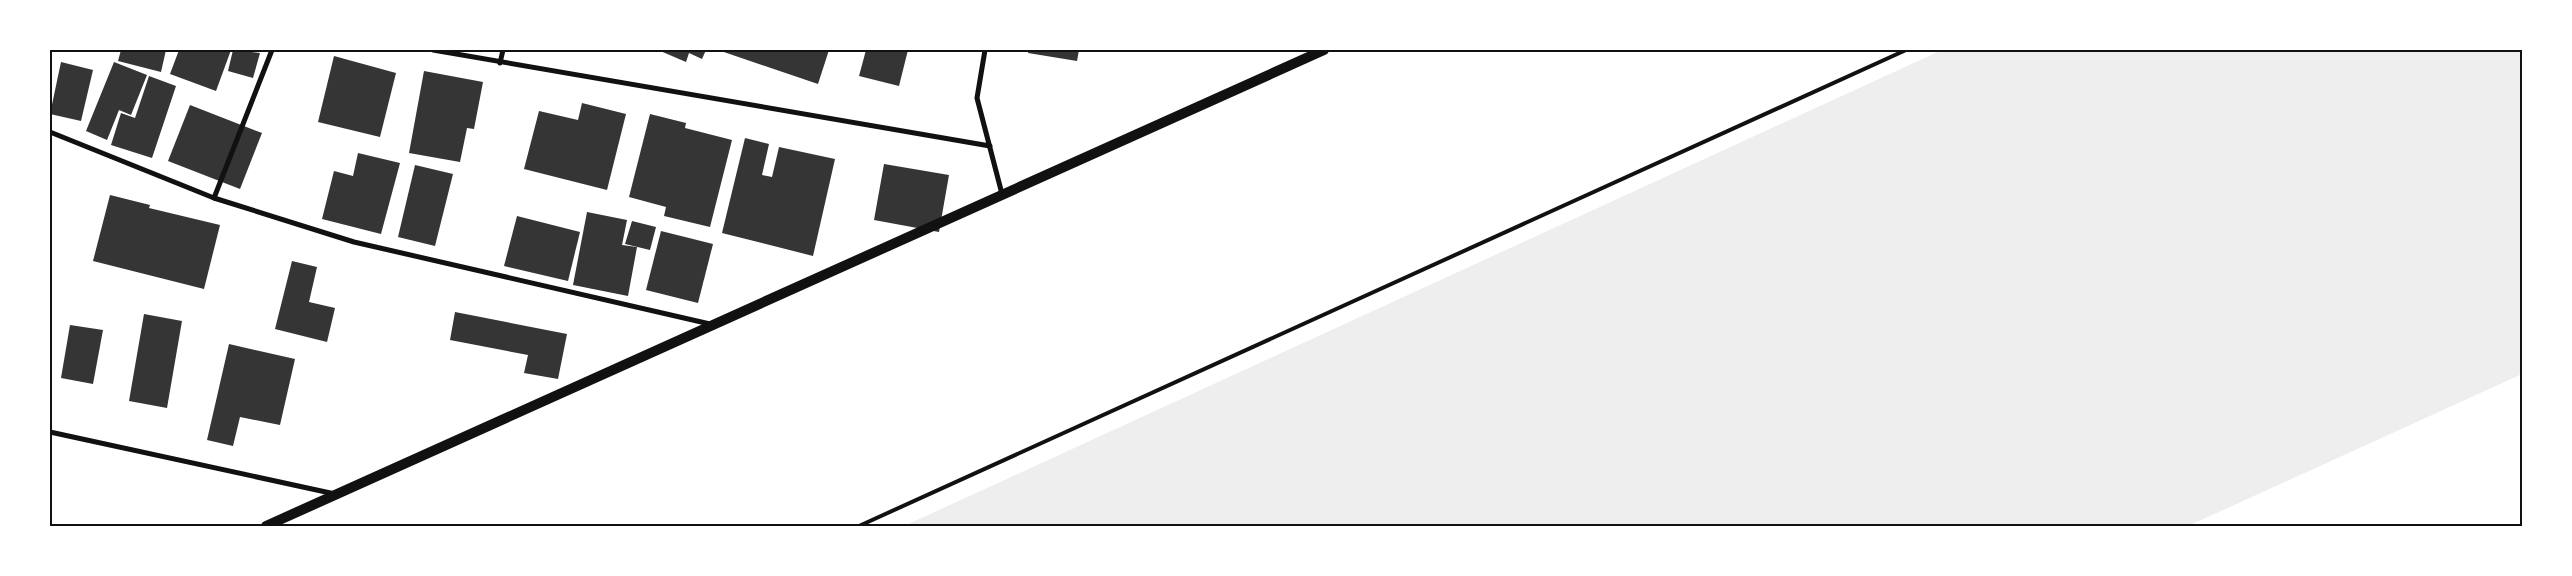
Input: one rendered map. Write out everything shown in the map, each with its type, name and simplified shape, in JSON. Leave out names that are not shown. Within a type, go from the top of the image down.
[{"type":"main road","points":[[266,526],[1324,50]]},
{"type":"street","points":[[214,198],[272,50]]},
{"type":"street","points":[[433,50],[990,146]]},
{"type":"street","points":[[500,63],[503,50]]},
{"type":"street","points":[[984,50],[977,98],[1002,195]]},
{"type":"street","points":[[50,132],[214,198],[354,242],[712,325]]},
{"type":"street","points":[[50,432],[336,494]]},
{"type":"lane","points":[[859,526],[1906,50]]},
{"type":"shaded area","points":[[1942,50],[2522,50],[2522,374],[2188,526],[904,526]]},
{"type":"building","points":[[121,50],[166,50],[161,72],[118,61]]},
{"type":"building","points":[[179,50],[231,50],[216,91],[170,74]]},
{"type":"building","points":[[233,50],[260,53],[253,78],[228,71]]},
{"type":"building","points":[[658,50],[706,50],[702,59],[689,53],[686,62]]},
{"type":"building","points":[[718,50],[829,50],[818,84]]},
{"type":"building","points":[[866,50],[908,50],[899,86],[859,76]]},
{"type":"building","points":[[1029,50],[1079,50],[1077,61],[1028,53]]},
{"type":"building","points":[[334,56],[396,73],[380,137],[318,122]]},
{"type":"building","points":[[61,62],[93,70],[81,121],[50,114]]},
{"type":"building","points":[[114,62],[147,75],[131,115],[119,110],[107,140],[86,131]]},
{"type":"building","points":[[424,71],[483,82],[474,129],[467,128],[460,162],[409,153]]},
{"type":"building","points":[[149,76],[176,86],[152,158],[111,145],[121,113],[135,118]]},
{"type":"building","points":[[582,103],[626,114],[607,190],[524,169],[539,111],[578,120]]},
{"type":"building","points":[[190,105],[262,133],[240,189],[168,161]]},
{"type":"building","points":[[650,114],[686,123],[685,128],[732,140],[710,227],[664,216],[666,207],[629,197]]},
{"type":"building","points":[[745,138],[769,144],[762,175],[772,177],[779,147],[835,159],[813,256],[722,233]]},
{"type":"building","points":[[358,153],[400,163],[381,234],[322,219],[334,171],[353,176]]},
{"type":"building","points":[[884,164],[949,175],[939,232],[874,220]]},
{"type":"building","points":[[415,165],[453,174],[435,246],[398,237]]},
{"type":"building","points":[[110,195],[150,205],[149,208],[220,225],[204,289],[93,261]]},
{"type":"building","points":[[587,212],[627,220],[622,245],[637,247],[628,296],[573,285]]},
{"type":"building","points":[[517,216],[580,232],[568,281],[504,266]]},
{"type":"building","points":[[632,221],[656,227],[650,250],[625,244]]},
{"type":"building","points":[[661,231],[713,244],[698,303],[646,290]]},
{"type":"building","points":[[292,261],[317,267],[309,302],[335,308],[327,342],[275,329]]},
{"type":"building","points":[[455,312],[567,334],[558,379],[524,373],[528,355],[450,340]]},
{"type":"building","points":[[144,314],[182,321],[167,408],[129,401]]},
{"type":"building","points":[[70,325],[103,330],[93,384],[61,378]]},
{"type":"building","points":[[229,344],[295,359],[280,425],[240,417],[233,446],[207,440]]}]
